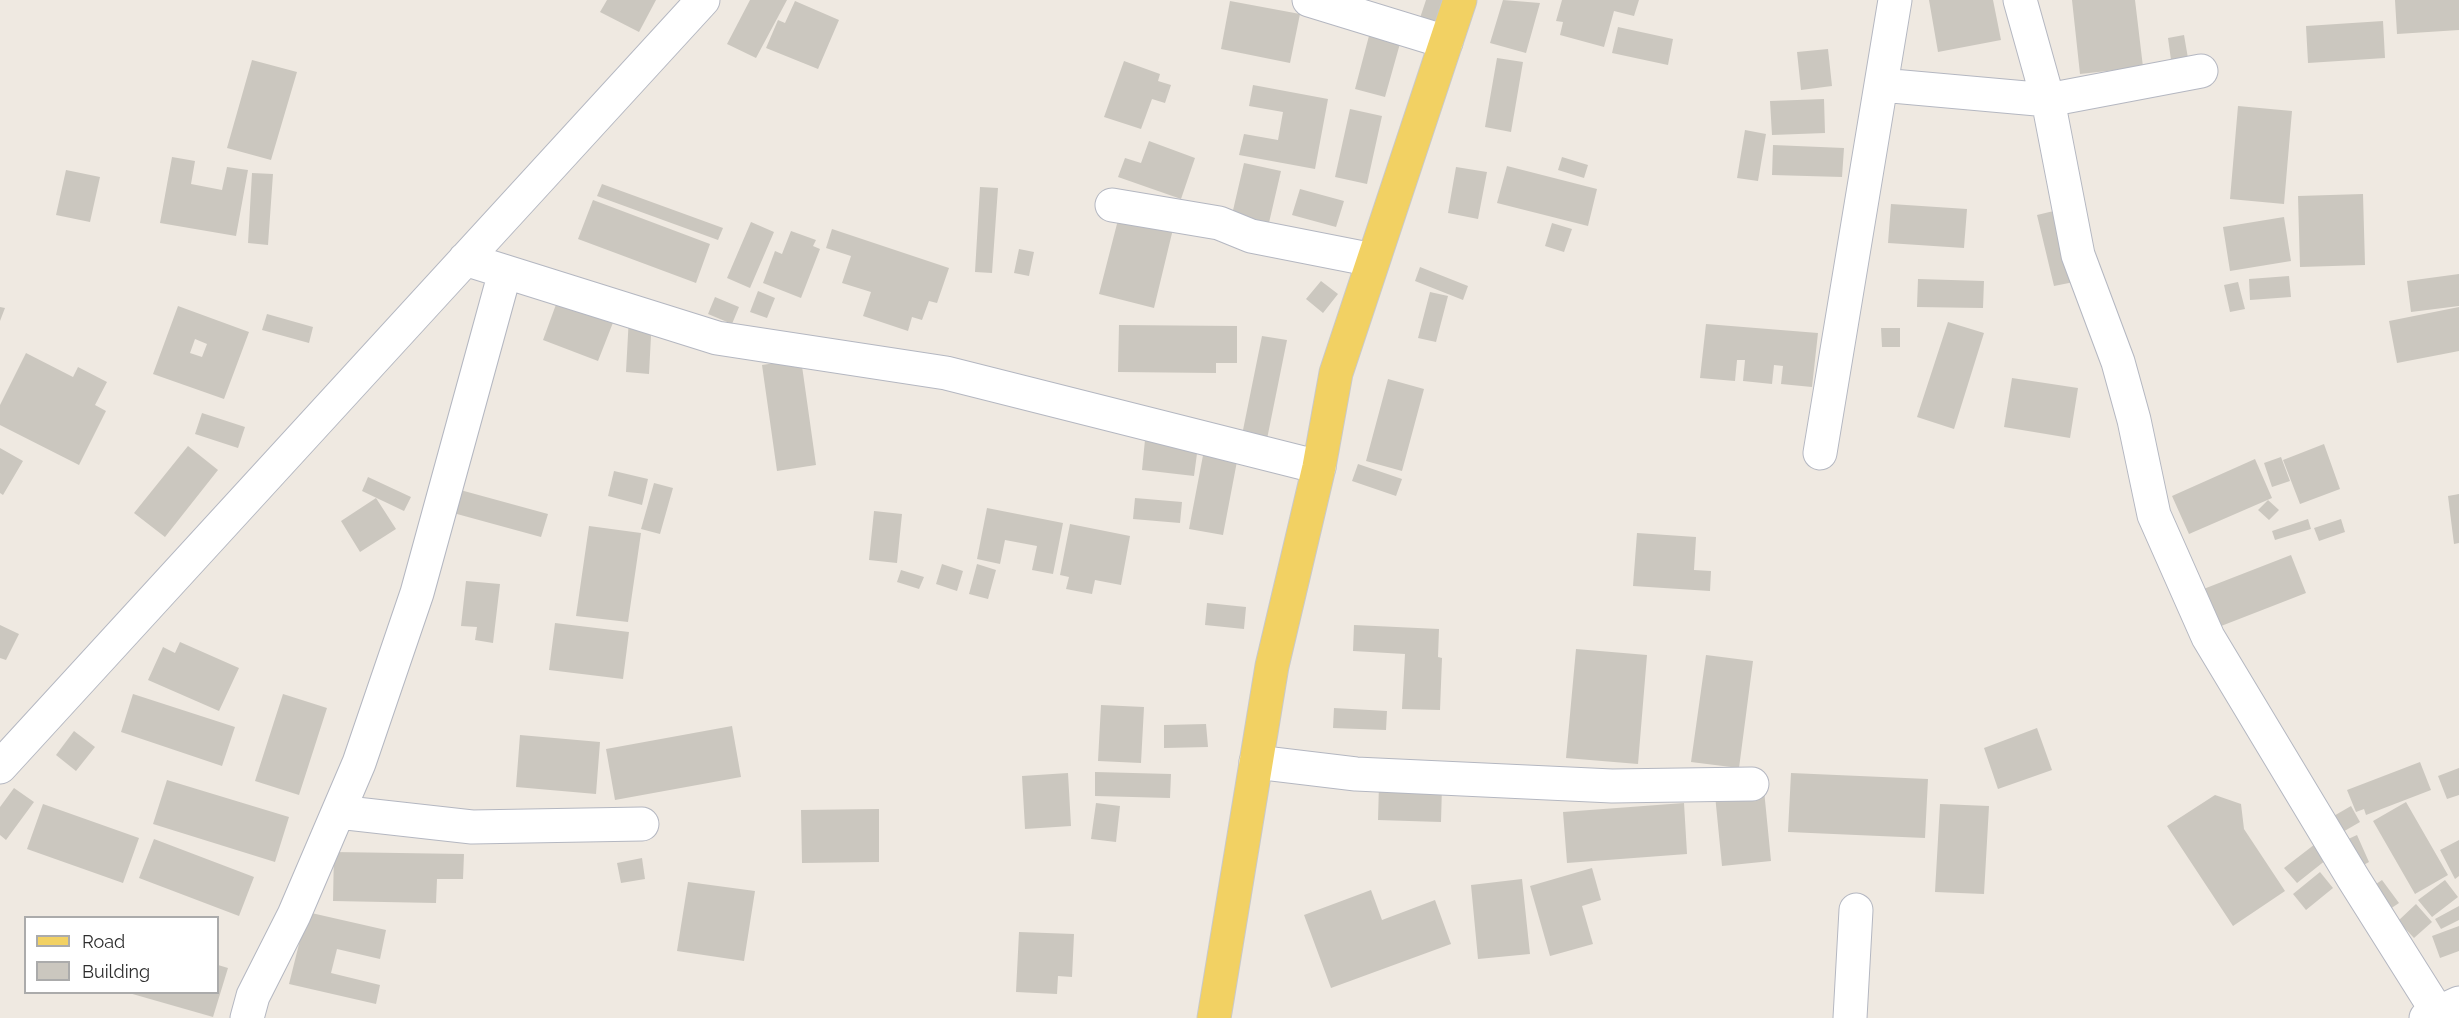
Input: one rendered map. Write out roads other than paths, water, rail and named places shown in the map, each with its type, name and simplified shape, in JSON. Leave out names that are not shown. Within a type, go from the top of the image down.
[{"type":"main road","points":[[1214,1018],[1272,666],[1319,467],[1336,373],[1460,0]]},
{"type":"street","points":[[1309,0],[1446,42]]},
{"type":"street","points":[[1820,453],[1895,0]]},
{"type":"street","points":[[2020,0],[2048,100],[2078,255],[2118,362],[2134,420],[2154,515],[2208,637],[2353,878],[2448,1009]]},
{"type":"street","points":[[1,764],[465,259],[686,6]]},
{"type":"street","points":[[1881,85],[2048,100],[2202,71]]},
{"type":"street","points":[[1112,205],[1219,223],[1251,236],[1373,260]]},
{"type":"street","points":[[465,259],[717,338],[946,373],[1319,467]]},
{"type":"street","points":[[247,1018],[253,996],[294,915],[359,763],[417,593],[505,272]]},
{"type":"street","points":[[1256,762],[1356,774],[1612,786],[1752,784]]},
{"type":"street","points":[[338,812],[472,827],[642,824]]},
{"type":"street","points":[[1850,1018],[1856,910]]}]
